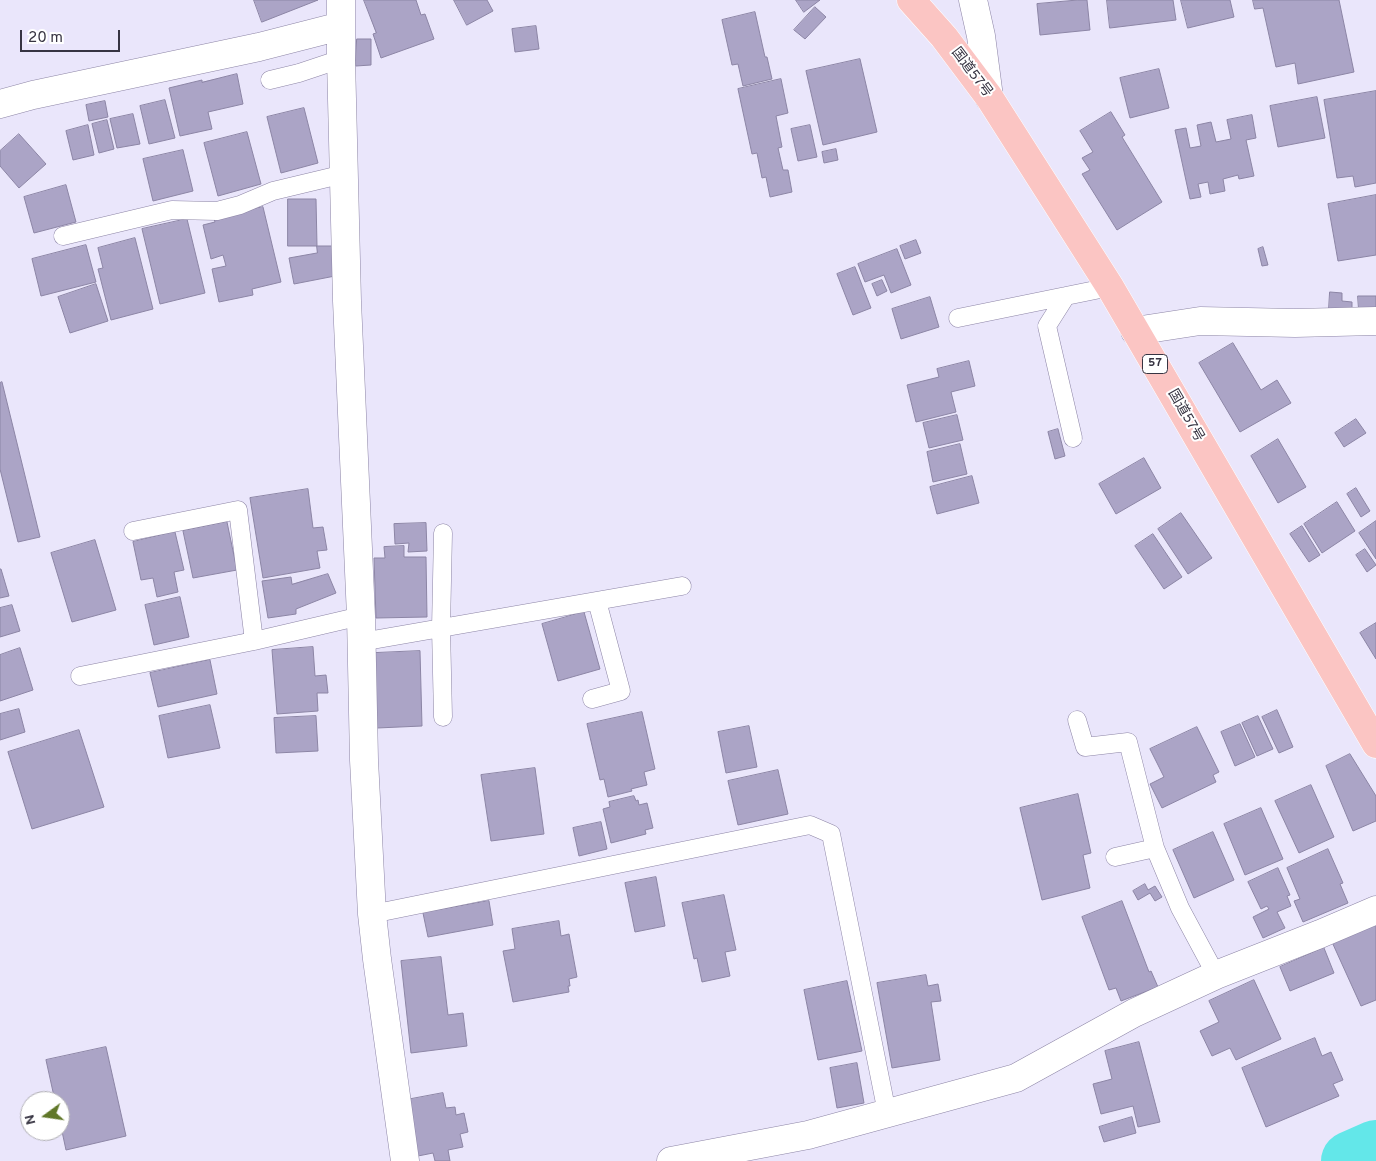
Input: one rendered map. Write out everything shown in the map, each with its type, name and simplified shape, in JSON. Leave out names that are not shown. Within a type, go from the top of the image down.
[{"type":"highway","name":"国道57号","points":[[911,0],[944,37],[989,97],[1110,287],[1376,744]]},
{"type":"street","points":[[973,0],[981,36],[989,97]]},
{"type":"street","points":[[0,104],[33,94],[259,47],[341,13],[347,311],[361,629],[364,760],[372,914],[376,959],[405,1161]]},
{"type":"street","points":[[1135,331],[1200,321],[1295,323],[1376,321]]},
{"type":"street","points":[[671,1161],[808,1135],[1016,1078],[1134,1013],[1216,975],[1376,910]]},
{"type":"lane","points":[[270,80],[299,73],[341,59]]},
{"type":"lane","points":[[63,236],[172,210],[217,211],[240,205],[273,191],[344,174]]},
{"type":"lane","points":[[958,318],[1110,287]]},
{"type":"lane","points":[[1066,296],[1047,326],[1073,438]]},
{"type":"lane","points":[[133,531],[238,510],[254,641]]},
{"type":"lane","points":[[443,533],[441,628],[443,718]]},
{"type":"lane","points":[[80,676],[254,641],[361,629],[441,628],[682,586]]},
{"type":"lane","points":[[592,699],[621,691],[597,601]]},
{"type":"lane","points":[[1077,720],[1085,747],[1128,742],[1155,848],[1180,908],[1216,975]]},
{"type":"lane","points":[[372,914],[810,825],[831,834],[887,1114]]},
{"type":"lane","points":[[1114,857],[1155,848]]},
{"type":"building","points":[[254,0],[318,0],[262,22]]},
{"type":"building","points":[[364,0],[416,0],[421,15],[425,14],[434,39],[381,58],[373,34],[376,33]]},
{"type":"building","points":[[454,0],[487,0],[493,11],[467,25]]},
{"type":"building","points":[[796,0],[820,0],[804,12]]},
{"type":"building","points":[[1087,0],[1090,30],[1040,35],[1037,4]]},
{"type":"building","points":[[1107,0],[1173,0],[1176,20],[1110,28]]},
{"type":"building","points":[[1181,0],[1230,0],[1234,17],[1188,28]]},
{"type":"building","points":[[1253,0],[1339,0],[1354,72],[1298,84],[1295,63],[1276,67],[1263,8],[1255,9]]},
{"type":"building","points":[[815,7],[826,17],[805,39],[794,30]]},
{"type":"building","points":[[755,12],[772,79],[743,86],[738,64],[732,65],[722,20]]},
{"type":"building","points":[[536,26],[539,49],[515,52],[512,29]]},
{"type":"building","points":[[357,39],[371,39],[371,65],[356,66]]},
{"type":"building","points":[[860,59],[877,132],[823,145],[806,71]]},
{"type":"building","points":[[1159,69],[1169,108],[1130,118],[1120,78]]},
{"type":"building","points":[[237,74],[243,104],[208,112],[212,129],[180,136],[169,88]]},
{"type":"building","points":[[781,79],[788,113],[776,116],[782,147],[778,148],[783,170],[788,170],[792,192],[770,197],[766,177],[762,178],[757,153],[752,154],[738,89]]},
{"type":"building","points":[[1376,91],[1376,183],[1355,187],[1353,176],[1337,178],[1324,100]]},
{"type":"building","points":[[1317,97],[1325,138],[1278,147],[1270,106]]},
{"type":"building","points":[[165,100],[175,138],[149,144],[140,106]]},
{"type":"building","points":[[105,101],[108,117],[89,121],[86,105]]},
{"type":"building","points":[[304,108],[318,163],[281,173],[267,117]]},
{"type":"building","points":[[1111,112],[1125,135],[1122,137],[1162,202],[1117,230],[1082,174],[1090,170],[1082,158],[1093,152],[1080,131]]},
{"type":"building","points":[[133,114],[140,144],[117,148],[110,119]]},
{"type":"building","points":[[1252,115],[1256,138],[1246,140],[1254,176],[1239,179],[1238,175],[1223,179],[1225,191],[1210,194],[1208,182],[1198,184],[1201,197],[1190,199],[1175,130],[1186,128],[1190,148],[1201,146],[1197,125],[1211,122],[1216,142],[1231,139],[1227,120]]},
{"type":"building","points":[[107,120],[114,149],[99,153],[92,124]]},
{"type":"building","points":[[88,125],[94,155],[73,160],[66,131]]},
{"type":"building","points":[[810,125],[817,157],[798,161],[791,129]]},
{"type":"building","points":[[247,132],[261,184],[218,196],[204,143]]},
{"type":"building","points":[[19,134],[46,164],[19,188],[0,166],[0,151]]},
{"type":"building","points":[[836,149],[838,160],[824,163],[822,152]]},
{"type":"building","points":[[183,150],[193,191],[153,201],[143,159]]},
{"type":"building","points":[[66,185],[76,222],[34,233],[24,197]]},
{"type":"building","points":[[1376,195],[1376,255],[1338,261],[1328,204]]},
{"type":"building","points":[[288,199],[316,199],[317,246],[288,246]]},
{"type":"building","points":[[263,207],[281,282],[252,289],[253,295],[219,302],[212,269],[226,266],[223,255],[211,259],[203,225],[215,222],[214,219]]},
{"type":"building","points":[[187,219],[205,293],[160,304],[142,229]]},
{"type":"building","points":[[135,238],[153,309],[111,320],[98,269],[103,268],[98,248]]},
{"type":"building","points":[[916,240],[921,253],[905,259],[900,246]]},
{"type":"building","points":[[86,245],[96,282],[41,296],[32,259]]},
{"type":"building","points":[[317,246],[334,246],[335,276],[294,284],[289,258],[317,253]]},
{"type":"building","points":[[1263,247],[1268,265],[1262,266],[1258,249]]},
{"type":"building","points":[[897,249],[911,285],[891,293],[884,275],[865,282],[858,264]]},
{"type":"building","points":[[855,267],[871,308],[853,315],[837,274]]},
{"type":"building","points":[[882,280],[887,291],[877,296],[872,284]]},
{"type":"building","points":[[96,284],[108,321],[70,333],[58,297]]},
{"type":"building","points":[[1330,292],[1342,293],[1342,301],[1352,302],[1352,310],[1329,309]]},
{"type":"building","points":[[1358,296],[1376,296],[1376,309],[1359,310]]},
{"type":"building","points":[[930,297],[939,327],[901,339],[892,309]]},
{"type":"building","points":[[1233,343],[1261,390],[1277,380],[1291,403],[1240,432],[1199,363]]},
{"type":"building","points":[[969,361],[975,386],[951,392],[956,412],[916,422],[907,385],[939,377],[937,369]]},
{"type":"building","points":[[2,382],[40,537],[18,542],[0,469],[0,383]]},
{"type":"building","points":[[957,415],[963,440],[929,448],[923,423]]},
{"type":"building","points":[[1356,419],[1366,433],[1344,447],[1335,433]]},
{"type":"building","points":[[1058,429],[1065,456],[1055,459],[1048,432]]},
{"type":"building","points":[[1278,439],[1306,487],[1278,503],[1251,456]]},
{"type":"building","points":[[960,444],[967,474],[933,482],[927,452]]},
{"type":"building","points":[[1144,458],[1161,488],[1116,514],[1099,484]]},
{"type":"building","points":[[972,476],[979,503],[937,514],[930,487]]},
{"type":"building","points":[[1356,488],[1370,511],[1361,517],[1347,494]]},
{"type":"building","points":[[308,489],[313,528],[323,527],[327,550],[317,551],[320,568],[263,578],[250,498]]},
{"type":"building","points":[[1337,502],[1355,531],[1322,553],[1304,524]]},
{"type":"building","points":[[1181,513],[1212,558],[1188,574],[1158,529]]},
{"type":"building","points":[[1376,521],[1376,559],[1359,533]]},
{"type":"building","points":[[227,522],[237,570],[193,578],[183,531]]},
{"type":"building","points":[[426,523],[427,551],[408,552],[409,543],[395,544],[394,524]]},
{"type":"building","points":[[1302,526],[1320,555],[1309,562],[1290,534]]},
{"type":"building","points":[[175,532],[184,570],[174,572],[178,592],[157,597],[153,578],[141,580],[133,542]]},
{"type":"building","points":[[1153,534],[1182,577],[1164,589],[1135,546]]},
{"type":"building","points":[[95,540],[116,610],[72,622],[51,553]]},
{"type":"building","points":[[404,546],[404,557],[426,557],[427,617],[376,618],[374,558],[385,558],[384,547]]},
{"type":"building","points":[[1365,549],[1376,565],[1367,572],[1356,555]]},
{"type":"building","points":[[0,569],[9,596],[0,598]]},
{"type":"building","points":[[328,574],[336,593],[296,609],[296,614],[268,618],[262,581],[291,577],[292,584]]},
{"type":"building","points":[[180,597],[189,637],[154,645],[145,605]]},
{"type":"building","points":[[12,605],[20,631],[0,637],[0,608]]},
{"type":"building","points":[[584,612],[600,669],[558,681],[542,624]]},
{"type":"building","points":[[1376,623],[1376,659],[1360,633]]},
{"type":"building","points":[[313,647],[315,676],[326,675],[328,693],[317,693],[318,711],[277,714],[272,650]]},
{"type":"building","points":[[20,648],[33,690],[0,701],[0,655]]},
{"type":"building","points":[[420,651],[422,726],[377,728],[375,653]]},
{"type":"building","points":[[210,660],[217,694],[158,707],[150,673]]},
{"type":"building","points":[[210,705],[220,748],[168,758],[159,716]]},
{"type":"building","points":[[19,709],[25,732],[0,740],[0,714]]},
{"type":"building","points":[[1277,710],[1293,747],[1279,753],[1262,717]]},
{"type":"building","points":[[642,712],[655,769],[644,772],[647,785],[608,797],[604,779],[600,780],[587,724]]},
{"type":"building","points":[[316,716],[318,751],[276,753],[274,718]]},
{"type":"building","points":[[1258,716],[1273,749],[1257,756],[1242,723]]},
{"type":"building","points":[[1240,724],[1255,757],[1235,766],[1221,732]]},
{"type":"building","points":[[749,726],[757,767],[726,773],[718,732]]},
{"type":"building","points":[[1197,727],[1219,772],[1213,775],[1216,782],[1162,808],[1150,784],[1164,777],[1150,749]]},
{"type":"building","points":[[79,730],[104,807],[32,829],[8,752]]},
{"type":"building","points":[[1350,754],[1376,796],[1376,821],[1353,831],[1326,766]]},
{"type":"building","points":[[535,768],[544,834],[491,841],[481,775]]},
{"type":"building","points":[[778,770],[788,814],[738,825],[728,781]]},
{"type":"building","points":[[1311,785],[1334,837],[1299,853],[1275,801]]},
{"type":"building","points":[[1078,794],[1091,853],[1083,855],[1090,888],[1042,900],[1020,808]]},
{"type":"building","points":[[634,796],[636,801],[638,800],[639,805],[647,803],[653,828],[645,830],[646,834],[611,843],[603,809],[610,807],[609,802]]},
{"type":"building","points":[[1261,808],[1283,859],[1245,875],[1224,824]]},
{"type":"building","points":[[601,822],[607,849],[579,856],[573,828]]},
{"type":"building","points":[[1213,832],[1234,880],[1194,898],[1173,850]]},
{"type":"building","points":[[1328,849],[1343,883],[1340,884],[1348,903],[1303,922],[1294,901],[1300,899],[1287,868]]},
{"type":"building","points":[[1278,868],[1290,895],[1287,896],[1291,906],[1277,912],[1285,928],[1263,938],[1253,917],[1269,909],[1267,906],[1261,909],[1248,882]]},
{"type":"building","points":[[656,877],[665,926],[635,932],[625,883]]},
{"type":"building","points":[[1145,884],[1148,890],[1155,886],[1162,897],[1155,901],[1150,893],[1138,900],[1133,891]]},
{"type":"building","points":[[724,895],[736,950],[725,952],[730,976],[702,982],[697,958],[694,959],[682,903]]},
{"type":"building","points":[[489,901],[493,925],[428,937],[423,913]]},
{"type":"building","points":[[1122,901],[1149,972],[1151,971],[1158,987],[1121,1001],[1116,988],[1109,990],[1082,917]]},
{"type":"building","points":[[559,921],[561,936],[569,934],[577,977],[569,979],[569,992],[513,1002],[503,951],[515,949],[512,929]]},
{"type":"building","points":[[1376,923],[1376,1000],[1361,1006],[1332,942]]},
{"type":"building","points":[[1324,948],[1334,973],[1290,991],[1280,967]]},
{"type":"building","points":[[441,957],[448,1015],[463,1013],[467,1046],[411,1053],[401,961]]},
{"type":"building","points":[[926,975],[928,986],[938,984],[941,1001],[931,1002],[940,1060],[892,1068],[877,983]]},
{"type":"building","points":[[1254,980],[1281,1039],[1236,1060],[1230,1048],[1212,1056],[1200,1031],[1219,1022],[1209,1001]]},
{"type":"building","points":[[847,981],[862,1051],[818,1060],[804,990]]},
{"type":"building","points":[[1315,1038],[1322,1056],[1331,1052],[1343,1080],[1333,1084],[1339,1096],[1266,1127],[1242,1068]]},
{"type":"building","points":[[1139,1042],[1160,1122],[1138,1127],[1133,1106],[1101,1114],[1093,1084],[1112,1079],[1105,1051]]},
{"type":"building","points":[[106,1047],[126,1136],[66,1150],[64,1141],[70,1141],[70,1091],[53,1091],[46,1060]]},
{"type":"building","points":[[857,1063],[864,1103],[837,1108],[830,1068]]},
{"type":"building","points":[[443,1093],[446,1108],[455,1107],[456,1115],[464,1113],[468,1132],[460,1134],[463,1147],[448,1150],[450,1161],[435,1161],[433,1153],[418,1156],[406,1100]]},
{"type":"building","points":[[1132,1117],[1136,1133],[1104,1142],[1099,1127]]},
{"type":"waterway","points":[[1351,1161],[1376,1150]]}]
